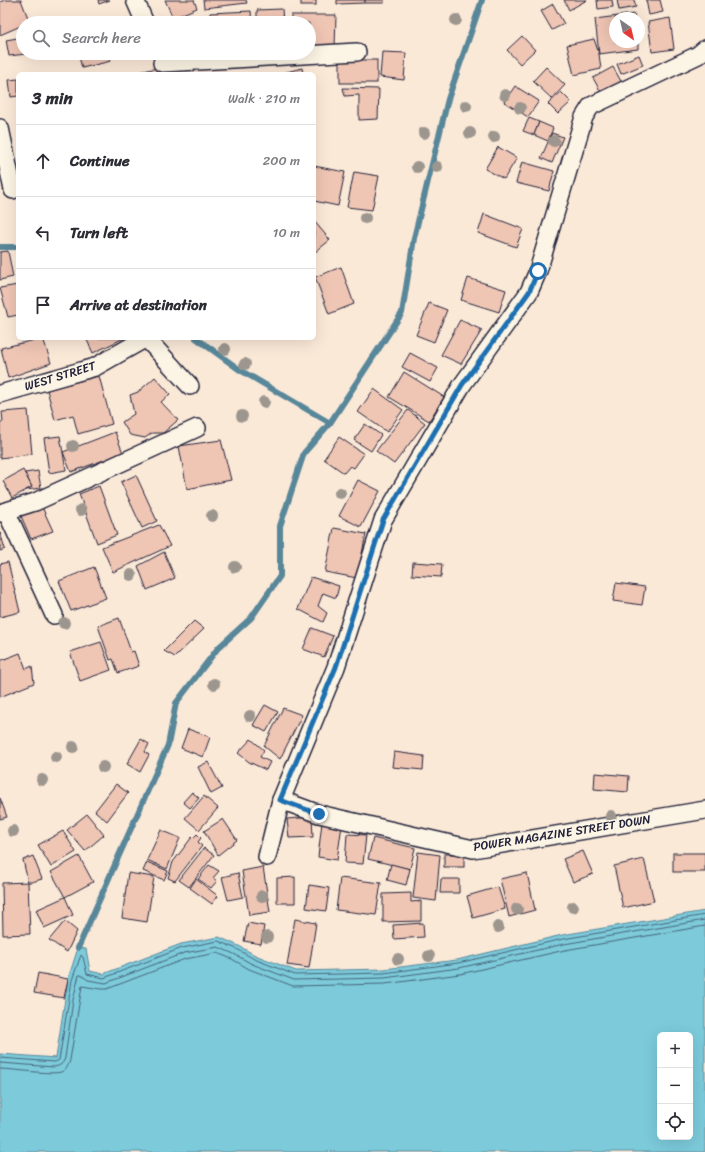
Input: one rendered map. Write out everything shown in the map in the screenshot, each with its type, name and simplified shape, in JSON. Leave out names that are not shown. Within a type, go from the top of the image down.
[{"type":"street","points":[[135,0],[142,16]]},
{"type":"street","points":[[267,857],[280,800],[336,667],[383,520],[462,385],[529,292],[538,271],[584,117],[591,106],[698,54],[705,49]]},
{"type":"street","points":[[316,54],[357,52]]},
{"type":"street","points":[[162,63],[215,60]]},
{"type":"street","points":[[0,128],[13,190]]},
{"type":"street","name":"WEST STREET","points":[[0,394],[95,367],[142,340]]},
{"type":"street","name":"WEST STREET","points":[[148,340],[190,386]]},
{"type":"street","points":[[54,615],[3,512],[35,502],[197,428]]},
{"type":"street","name":"POWER MAGAZINE STREET DOWN","points":[[280,800],[319,814],[473,849],[705,810]]},
{"type":"water","points":[[705,911],[705,1152],[0,1152],[0,1054],[56,1058],[68,979],[78,948],[86,949],[90,971],[103,974],[181,944],[219,937],[255,955],[296,971],[384,969],[457,960],[562,935]]},
{"type":"building","points":[[5,0],[21,0],[27,16],[16,16],[16,28],[0,35],[0,2]]},
{"type":"building","points":[[98,0],[110,0],[99,4]]},
{"type":"building","points":[[165,0],[194,0],[197,8],[178,16],[172,16]]},
{"type":"building","points":[[203,0],[246,0],[247,3],[204,8]]},
{"type":"building","points":[[301,0],[316,0],[316,5],[301,5]]},
{"type":"building","points":[[337,0],[365,0],[365,3],[337,4]]},
{"type":"building","points":[[365,0],[384,0],[384,3],[365,3]]},
{"type":"building","points":[[564,0],[587,0],[569,10]]},
{"type":"building","points":[[597,0],[612,0],[613,7],[598,9]]},
{"type":"building","points":[[617,0],[634,0],[636,7],[619,10]]},
{"type":"building","points":[[646,0],[660,0],[663,12],[649,15]]},
{"type":"building","points":[[553,4],[564,24],[552,30],[541,11]]},
{"type":"building","points":[[282,9],[282,16],[257,16],[257,10]]},
{"type":"building","points":[[251,11],[251,16],[210,16],[210,13]]},
{"type":"building","points":[[336,15],[335,47],[316,47],[316,16],[291,16]]},
{"type":"building","points":[[609,17],[609,48],[638,49],[599,54],[595,19]]},
{"type":"building","points":[[670,18],[674,49],[652,52],[648,22]]},
{"type":"building","points":[[522,36],[535,50],[520,64],[507,50]]},
{"type":"building","points":[[16,38],[16,55],[9,56],[6,40]]},
{"type":"building","points":[[594,39],[599,54],[601,69],[574,75],[567,45]]},
{"type":"building","points":[[382,52],[406,53],[404,80],[380,77]]},
{"type":"building","points":[[639,55],[643,65],[621,74],[617,64]]},
{"type":"building","points":[[80,60],[111,60],[111,61],[82,68]]},
{"type":"building","points":[[340,60],[377,60],[377,83],[340,83]]},
{"type":"building","points":[[546,67],[565,85],[552,99],[533,81]]},
{"type":"building","points":[[613,67],[622,83],[602,94],[593,78]]},
{"type":"building","points":[[157,68],[157,72],[138,72]]},
{"type":"building","points":[[302,68],[303,72],[287,72]]},
{"type":"building","points":[[16,79],[16,96],[11,97],[9,80]]},
{"type":"building","points":[[515,86],[539,101],[528,117],[504,102]]},
{"type":"building","points":[[343,88],[379,89],[378,119],[359,120],[359,95],[345,96]]},
{"type":"building","points":[[561,92],[571,102],[558,114],[548,104]]},
{"type":"building","points":[[529,118],[539,122],[534,135],[523,131]]},
{"type":"building","points":[[539,122],[553,128],[548,141],[534,135]]},
{"type":"building","points":[[552,133],[563,137],[552,163],[541,158]]},
{"type":"building","points":[[498,147],[517,158],[504,179],[485,169]]},
{"type":"building","points":[[522,162],[554,171],[549,191],[516,183]]},
{"type":"building","points":[[316,166],[345,172],[338,206],[316,201]]},
{"type":"building","points":[[354,172],[379,176],[372,210],[347,207]]},
{"type":"building","points":[[484,214],[523,229],[516,247],[478,233]]},
{"type":"building","points":[[316,223],[330,240],[316,251]]},
{"type":"building","points":[[8,251],[13,277],[0,280],[0,252]]},
{"type":"building","points":[[341,267],[354,304],[329,314],[316,277]]},
{"type":"building","points":[[468,278],[506,290],[499,312],[461,300]]},
{"type":"building","points":[[16,285],[16,315],[8,317],[0,288]]},
{"type":"building","points":[[429,303],[447,310],[434,342],[416,335]]},
{"type":"building","points":[[460,320],[482,330],[461,364],[441,355]]},
{"type":"building","points":[[35,340],[44,340],[51,363],[8,378],[1,348]]},
{"type":"building","points":[[87,340],[120,340],[93,353]]},
{"type":"building","points":[[410,353],[438,368],[430,382],[402,367]]},
{"type":"building","points":[[404,372],[444,397],[429,421],[389,397]]},
{"type":"building","points":[[99,376],[112,424],[78,434],[73,415],[55,420],[47,390]]},
{"type":"building","points":[[155,377],[170,394],[161,402],[178,420],[163,433],[152,433],[145,438],[130,435],[122,422],[134,414],[130,395],[138,392]]},
{"type":"building","points":[[374,389],[403,410],[387,432],[358,412]]},
{"type":"building","points":[[28,410],[32,454],[0,458],[0,422],[3,422],[2,412]]},
{"type":"building","points":[[408,410],[425,423],[394,464],[376,451]]},
{"type":"building","points":[[365,424],[381,435],[371,451],[354,440]]},
{"type":"building","points":[[115,432],[123,453],[71,472],[63,452]]},
{"type":"building","points":[[60,436],[66,470],[49,473],[44,438]]},
{"type":"building","points":[[339,437],[364,454],[354,468],[350,466],[344,473],[324,459]]},
{"type":"building","points":[[221,440],[231,480],[187,489],[179,446]]},
{"type":"building","points":[[23,470],[32,487],[12,498],[3,481]]},
{"type":"building","points":[[38,471],[41,488],[26,490],[32,487],[25,473]]},
{"type":"building","points":[[136,475],[157,521],[142,528],[121,482]]},
{"type":"building","points":[[358,480],[380,491],[361,527],[339,516]]},
{"type":"building","points":[[99,486],[117,535],[97,543],[79,494]]},
{"type":"building","points":[[42,507],[53,531],[31,539],[21,516]]},
{"type":"building","points":[[159,525],[170,546],[113,572],[102,547]]},
{"type":"building","points":[[334,528],[366,534],[357,578],[325,572]]},
{"type":"building","points":[[0,532],[5,549],[0,551]]},
{"type":"building","points":[[164,552],[175,578],[147,590],[138,566]]},
{"type":"building","points":[[8,562],[20,612],[0,617],[0,564]]},
{"type":"building","points":[[413,562],[442,564],[441,577],[412,575]]},
{"type":"building","points":[[94,567],[106,598],[71,611],[59,581]]},
{"type":"building","points":[[311,577],[339,586],[336,598],[323,593],[318,606],[327,613],[323,622],[298,609]]},
{"type":"building","points":[[616,583],[645,587],[642,605],[613,601]]},
{"type":"building","points":[[119,618],[131,652],[134,651],[139,666],[118,673],[113,659],[110,660],[98,626]]},
{"type":"building","points":[[194,621],[204,629],[175,657],[164,651]]},
{"type":"building","points":[[312,628],[333,636],[324,657],[303,649]]},
{"type":"building","points":[[101,642],[111,670],[80,681],[70,652]]},
{"type":"building","points":[[20,653],[26,669],[32,666],[34,683],[0,697],[0,661]]},
{"type":"building","points":[[265,705],[278,712],[266,732],[253,725]]},
{"type":"building","points":[[283,708],[302,715],[280,759],[264,746]]},
{"type":"building","points":[[188,729],[210,737],[203,757],[181,748]]},
{"type":"building","points":[[141,739],[149,744],[145,752],[149,755],[140,772],[127,764]]},
{"type":"building","points":[[251,739],[264,750],[260,757],[270,762],[266,770],[249,762],[238,753]]},
{"type":"building","points":[[394,752],[424,756],[423,770],[392,767]]},
{"type":"building","points":[[208,762],[222,788],[211,794],[198,767]]},
{"type":"building","points":[[595,773],[629,776],[628,792],[594,789]]},
{"type":"building","points":[[116,784],[128,793],[107,821],[95,811]]},
{"type":"building","points":[[192,792],[199,798],[190,808],[183,802]]},
{"type":"building","points":[[204,796],[218,808],[199,830],[185,818]]},
{"type":"building","points":[[0,798],[7,817],[0,819]]},
{"type":"building","points":[[87,814],[104,835],[85,851],[67,830]]},
{"type":"building","points":[[312,817],[313,837],[289,838],[287,819]]},
{"type":"building","points":[[223,819],[237,840],[218,855],[204,831]]},
{"type":"building","points":[[322,822],[342,825],[337,860],[318,857]]},
{"type":"building","points":[[161,830],[180,838],[167,869],[147,860]]},
{"type":"building","points":[[63,831],[76,852],[51,867],[38,845]]},
{"type":"building","points":[[197,834],[201,838],[198,842],[202,846],[175,881],[168,878],[173,862],[192,837],[193,838]]},
{"type":"building","points":[[347,834],[366,835],[363,864],[345,863]]},
{"type":"building","points":[[373,838],[415,848],[410,869],[368,859]]},
{"type":"building","points":[[204,848],[214,855],[189,887],[179,880]]},
{"type":"building","points":[[583,851],[593,874],[573,882],[563,859]]},
{"type":"building","points":[[418,852],[440,855],[436,901],[413,898]]},
{"type":"building","points":[[673,853],[705,853],[705,872],[673,872]]},
{"type":"building","points":[[444,854],[464,854],[464,867],[444,867]]},
{"type":"building","points":[[33,856],[42,879],[28,882],[23,860]]},
{"type":"building","points":[[79,856],[93,882],[65,897],[51,872]]},
{"type":"building","points":[[644,859],[654,901],[623,908],[614,866]]},
{"type":"building","points":[[147,862],[168,871],[164,880],[143,871]]},
{"type":"building","points":[[391,864],[410,869],[406,885],[387,880]]},
{"type":"building","points":[[209,865],[219,871],[213,878],[217,881],[211,888],[198,879]]},
{"type":"building","points":[[263,867],[270,912],[249,915],[242,871]]},
{"type":"building","points":[[128,873],[154,877],[147,922],[122,918]]},
{"type":"building","points":[[238,873],[243,897],[228,900],[222,877]]},
{"type":"building","points":[[527,873],[535,910],[509,917],[500,879]]},
{"type":"building","points":[[295,877],[295,903],[277,903],[277,878]]},
{"type":"building","points":[[340,878],[381,883],[376,915],[336,910]]},
{"type":"building","points":[[196,879],[218,896],[212,904],[190,888]]},
{"type":"building","points":[[441,879],[459,879],[459,893],[440,893]]},
{"type":"building","points":[[28,882],[30,934],[3,935],[2,883]]},
{"type":"building","points":[[309,885],[329,888],[326,911],[306,908]]},
{"type":"building","points":[[498,887],[505,909],[473,918],[467,896]]},
{"type":"building","points":[[411,893],[411,902],[421,901],[421,921],[383,922],[383,894]]},
{"type":"building","points":[[65,897],[73,915],[44,928],[36,910]]},
{"type":"building","points":[[295,919],[316,923],[309,968],[287,965]]},
{"type":"building","points":[[65,921],[77,931],[67,952],[49,940]]},
{"type":"building","points":[[248,923],[264,926],[261,944],[244,941]]},
{"type":"building","points":[[423,923],[424,937],[394,939],[393,925]]},
{"type":"building","points":[[38,973],[68,979],[64,998],[34,993]]},
{"type":"waterway","points":[[78,948],[168,745],[176,703],[218,648],[251,618],[280,576],[280,526],[304,453],[330,423],[402,313],[414,238],[448,99],[482,0]]},
{"type":"waterway","points":[[0,247],[16,247]]},
{"type":"waterway","points":[[199,340],[240,370],[330,423]]},
{"type":"route","points":[[319,814],[280,800],[336,667],[383,520],[462,385],[529,292],[538,271]]}]
